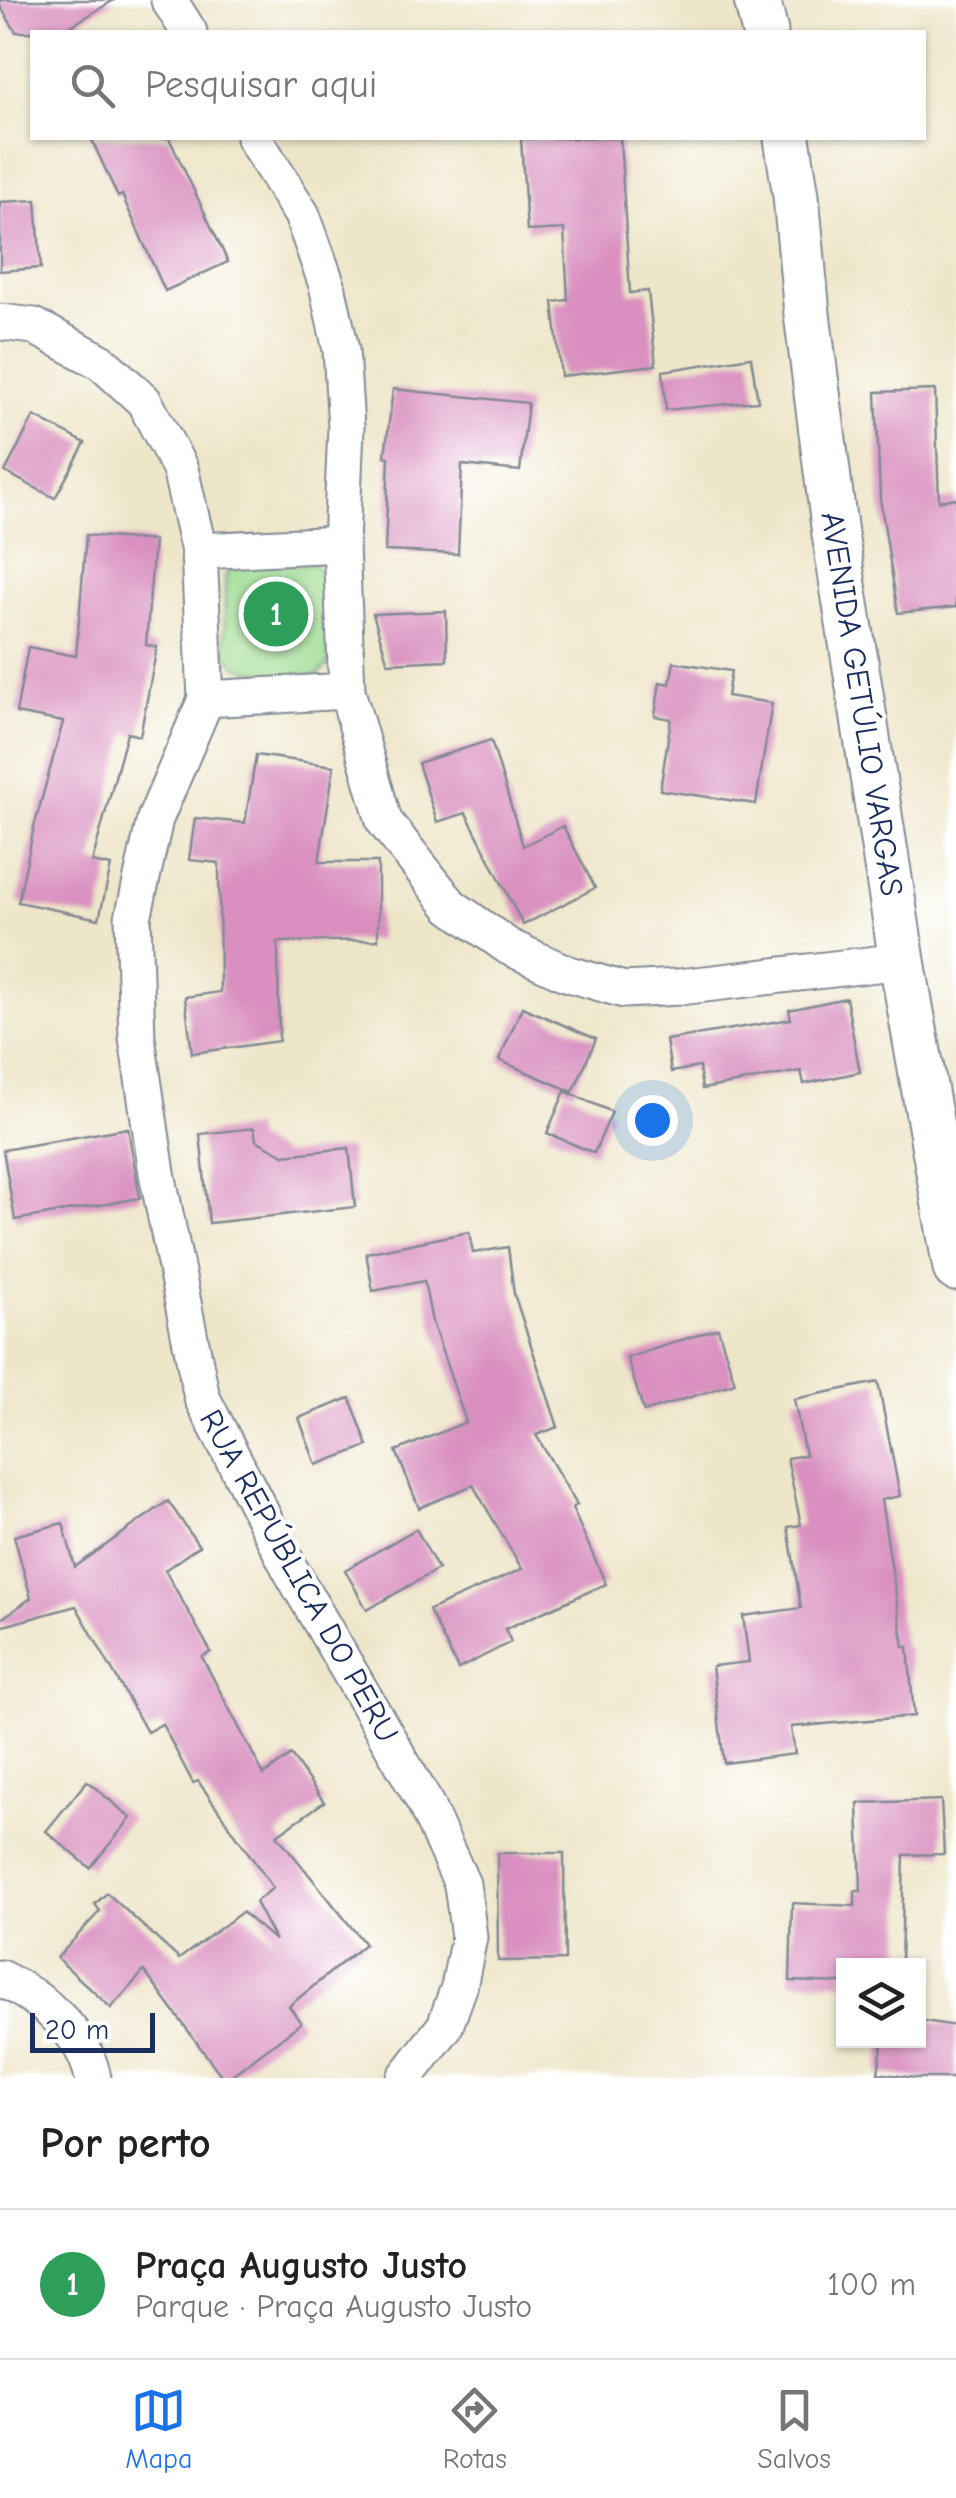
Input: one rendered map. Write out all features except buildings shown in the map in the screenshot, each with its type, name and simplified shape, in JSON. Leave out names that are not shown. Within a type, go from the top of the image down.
[{"type":"street","points":[[169,0],[188,30]]},
{"type":"street","points":[[757,0],[764,30]]},
{"type":"street","points":[[255,140],[302,215],[327,285],[341,350],[346,427],[341,544],[347,691],[384,821],[451,906],[509,946],[566,972],[624,990],[678,988],[902,960]]},
{"type":"street","name":"AVENIDA GETÚLIO VARGAS","points":[[787,140],[835,534],[902,960],[956,1268]]},
{"type":"street","points":[[0,322],[34,326],[101,362],[144,401],[180,469],[199,551],[206,699],[347,691]]},
{"type":"street","points":[[199,551],[341,544]]},
{"type":"street","name":"RUA REPÚBLICA DO PERU","points":[[206,699],[155,820],[132,918],[137,1038],[156,1173],[202,1398],[290,1569],[424,1802],[462,1884],[468,1938],[459,1987],[445,2026],[404,2078]]},
{"type":"street","points":[[0,1978],[24,1989],[66,2025],[89,2058],[93,2078]]},
{"type":"green space","points":[[313,563],[325,577],[329,664],[318,675],[281,678],[236,667],[224,651],[225,576],[235,565]]},
{"type":"place","name":"Praça Augusto Justo","points":[[276,614]]}]
